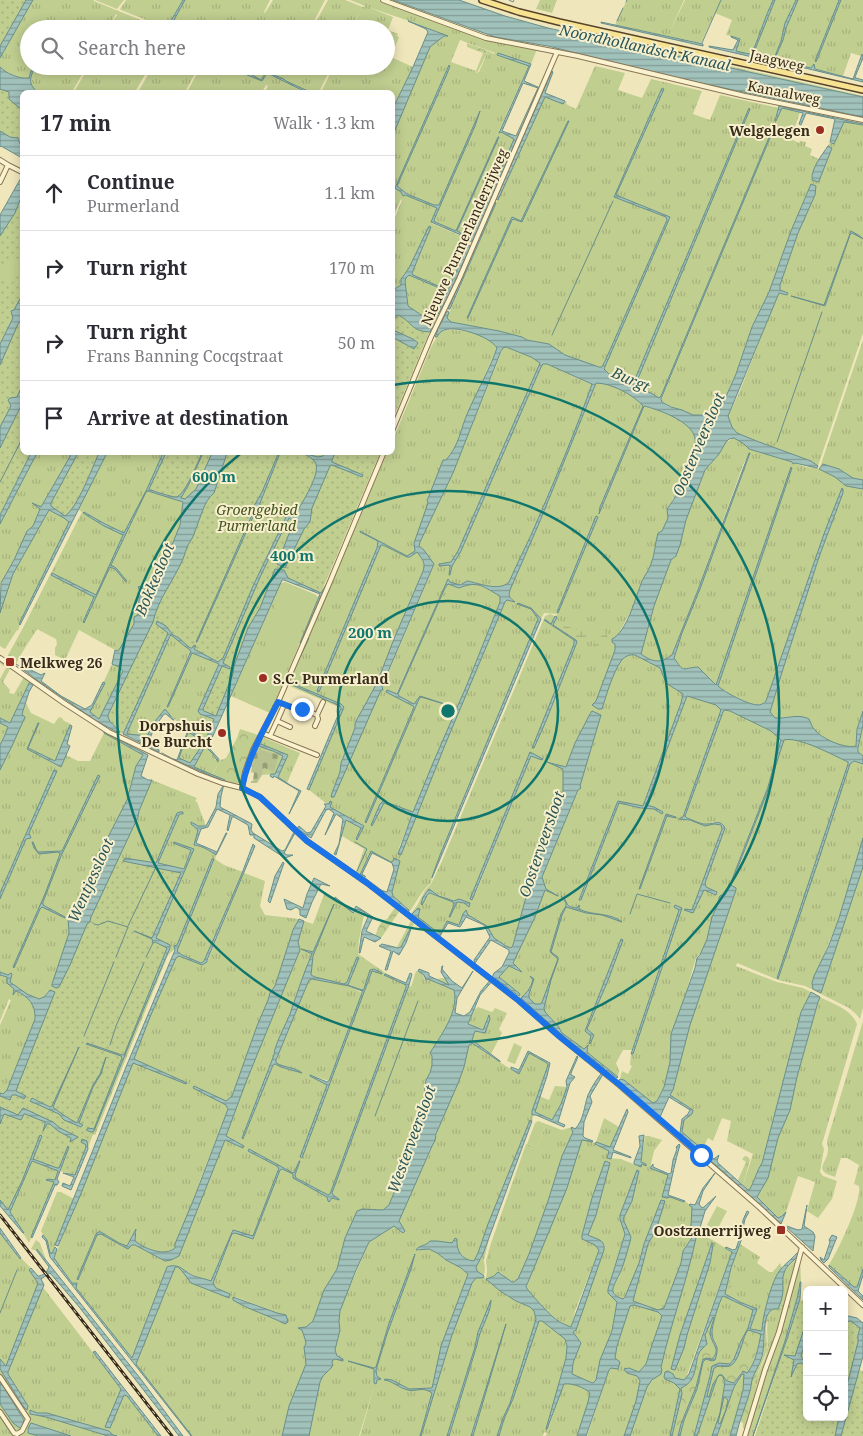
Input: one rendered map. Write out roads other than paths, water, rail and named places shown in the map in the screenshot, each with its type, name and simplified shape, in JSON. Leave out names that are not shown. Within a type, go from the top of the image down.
[{"type":"main road","name":"Jaagweg","points":[[482,0],[536,17],[863,90]]},
{"type":"street","name":"Kanaalweg","points":[[383,0],[486,38],[557,52],[745,96],[863,120]]},
{"type":"street","name":"Nieuwe Purmerlanderrijweg","points":[[395,424],[557,52]]},
{"type":"street","points":[[0,160],[20,171]]},
{"type":"street","points":[[0,182],[8,164]]},
{"type":"street","points":[[242,788],[255,745],[278,702],[383,455]]},
{"type":"street","points":[[0,658],[109,732],[190,771],[242,788],[260,797],[312,845],[367,883],[492,980],[603,1072],[701,1155],[863,1305]]},
{"type":"street","points":[[278,702],[299,710],[302,709],[318,714]]},
{"type":"street","points":[[315,726],[323,702]]},
{"type":"street","points":[[270,736],[284,705]]},
{"type":"street","points":[[277,721],[290,726]]},
{"type":"street","points":[[262,733],[317,755]]},
{"type":"street","points":[[746,1436],[802,1247]]},
{"type":"street","points":[[0,1377],[28,1419],[22,1431],[19,1434],[12,1431],[0,1412]]},
{"type":"water","points":[[26,0],[33,0],[0,58],[0,46]]},
{"type":"water","points":[[183,0],[185,0],[174,20],[171,20]]},
{"type":"water","points":[[393,0],[459,0],[548,28],[863,97],[863,117],[676,78],[548,46],[495,37]]},
{"type":"water","points":[[773,0],[775,0],[754,52],[753,51]]},
{"type":"water","points":[[796,0],[798,0],[775,56],[785,23]]},
{"type":"water","points":[[839,0],[841,0],[816,62],[815,61]]},
{"type":"water","points":[[408,21],[448,36],[444,36],[430,47],[395,130],[395,104],[428,32],[426,29]]},
{"type":"water","points":[[601,23],[703,44],[703,46]]},
{"type":"water","points":[[731,36],[740,39],[736,51],[762,57],[761,59],[709,47],[733,50],[738,40]]},
{"type":"water","points":[[498,53],[531,64],[524,81],[540,88],[472,242],[470,241],[514,139],[501,132],[499,133],[529,66],[497,55]],"holes":[[[523,83],[538,88],[516,136],[502,131]]]},
{"type":"water","points":[[862,54],[863,58],[855,77],[863,80],[863,82],[780,62],[811,68],[814,64],[815,69],[853,79]]},
{"type":"water","points":[[449,65],[447,74],[397,186],[407,194],[434,205],[439,205],[480,111],[434,220],[456,231],[499,137],[457,231],[468,238],[431,222],[437,208],[405,195],[403,196],[395,188]]},
{"type":"water","points":[[0,67],[13,76],[29,78],[31,75],[32,87],[35,90],[20,90],[20,108],[9,99],[9,92],[0,89]]},
{"type":"water","points":[[552,71],[545,93],[565,101],[563,104],[545,97],[498,200],[496,199],[497,196]]},
{"type":"water","points":[[247,75],[252,75],[261,80],[266,75],[262,81]]},
{"type":"water","points":[[271,75],[306,90],[302,90]]},
{"type":"water","name":"Oosterveersloot","points":[[662,88],[664,89],[616,195],[670,217],[604,369],[609,374],[632,383],[750,109],[636,384],[659,398],[776,123],[661,399],[662,402],[671,407],[693,415],[704,415],[720,410],[811,184],[816,186],[815,195],[798,233],[780,285],[780,290],[788,293],[787,295],[779,293],[728,416],[732,427],[737,433],[811,461],[818,466],[817,468],[793,464],[792,462],[749,449],[734,438],[726,442],[719,454],[705,470],[686,520],[676,556],[671,560],[654,606],[641,654],[656,661],[664,660],[672,655],[750,453],[674,658],[684,669],[698,667],[716,685],[791,467],[718,686],[744,701],[755,705],[764,703],[825,531],[843,489],[819,557],[770,712],[775,718],[799,716],[807,718],[812,727],[823,737],[834,743],[851,747],[856,746],[857,729],[863,711],[863,725],[858,752],[863,756],[863,764],[854,761],[850,764],[778,979],[848,762],[806,743],[784,740],[767,793],[732,880],[768,787],[781,740],[771,731],[725,710],[685,816],[703,824],[719,823],[725,828],[705,883],[706,887],[717,892],[716,895],[704,890],[693,913],[684,910],[692,910],[722,829],[721,825],[705,826],[690,820],[679,819],[683,817],[721,710],[716,705],[687,696],[646,805],[663,812],[662,814],[654,809],[619,803],[581,900],[579,900],[618,801],[643,806],[683,694],[666,683],[660,668],[635,655],[631,655],[624,658],[618,666],[602,709],[592,705],[596,701],[615,650],[615,644],[612,642],[612,639],[627,622],[652,560],[658,533],[662,531],[668,518],[667,509],[694,466],[695,438],[691,430],[679,420],[644,406],[599,514],[600,507],[643,406],[622,390],[596,383],[510,590],[510,597],[515,602],[507,600],[505,602],[401,855],[398,854],[412,815],[384,803],[371,825],[383,801],[413,812],[466,687],[500,602],[500,596],[485,587],[476,585],[459,588],[448,584],[445,588],[398,694],[414,704],[420,696],[454,707],[421,697],[419,699],[366,823],[414,707],[386,692],[387,690],[397,694],[448,579],[450,582],[460,585],[467,581],[494,587],[505,585],[509,582],[535,527],[592,384],[547,364],[543,364],[449,575],[449,565],[439,566],[439,564],[451,562],[458,551],[540,363],[531,357],[506,347],[503,348],[453,473],[420,542],[419,546],[434,564],[382,686],[383,690],[381,690],[334,797],[331,797],[340,772],[341,763],[355,728],[355,723],[377,683],[424,568],[424,563],[417,552],[407,557],[381,545],[319,692],[317,691],[377,548],[378,541],[360,531],[407,556],[415,551],[414,543],[428,503],[427,500],[443,460],[446,460],[451,454],[457,443],[468,412],[497,348],[487,339],[471,332],[447,329],[435,337],[438,330],[432,327],[430,332],[419,330],[398,315],[395,319],[395,289],[401,285],[401,279],[409,268],[429,226],[431,227],[412,273],[445,289],[409,275],[405,281],[408,306],[439,327],[447,311],[449,312],[447,318],[451,322],[499,331],[527,340],[549,344],[565,355],[602,367],[667,220],[666,217],[614,197]]},
{"type":"water","points":[[779,106],[863,125],[844,122],[833,144],[830,142],[835,119],[806,113],[801,125],[799,124],[803,113],[782,108],[775,121]]},
{"type":"water","points":[[568,121],[522,222],[512,220],[467,318],[512,217],[521,221]]},
{"type":"water","points":[[0,131],[10,137],[18,138],[20,157],[1,146]]},
{"type":"water","points":[[828,146],[832,148],[819,181],[812,180],[815,166]]},
{"type":"water","points":[[20,180],[20,200],[15,213],[0,236],[0,215]]},
{"type":"water","points":[[495,202],[450,309],[448,309]]},
{"type":"water","points":[[851,231],[863,239],[852,233],[850,235],[825,306],[791,296],[824,305]]},
{"type":"water","points":[[468,245],[471,246],[447,299],[435,319],[434,318]]},
{"type":"water","points":[[20,299],[20,322],[0,365],[0,344],[13,318],[11,311],[14,310]]},
{"type":"water","points":[[395,331],[418,343],[414,349],[396,339]]},
{"type":"water","points":[[20,390],[20,408],[0,448],[0,427],[11,406],[8,400],[17,397]]},
{"type":"water","points":[[30,455],[36,455],[0,524],[0,515]]},
{"type":"water","points":[[71,455],[77,455],[51,503],[51,506],[65,516],[80,496],[98,455],[106,455],[20,625],[69,522],[49,510],[13,574],[0,613],[1,583],[27,531],[33,526],[40,509],[32,503],[41,507]]},
{"type":"water","points":[[162,455],[165,455],[149,489],[176,497],[180,495],[187,485],[202,455],[181,498],[185,499],[196,489],[211,455],[226,455],[214,493],[205,505],[183,559],[162,597],[153,622],[108,715],[109,720],[119,733],[98,722],[33,679],[32,676],[21,668],[25,667],[41,675],[45,673],[41,681],[61,696],[85,709],[92,705],[103,682],[105,683],[90,712],[99,719],[123,671],[112,664],[115,650],[119,650],[134,624],[134,617],[138,615],[141,594],[138,587],[144,590],[155,580],[157,571],[168,555],[180,525],[183,502],[146,492],[111,565],[116,568],[126,582],[115,569],[110,567],[84,623],[94,597],[51,575],[52,573],[96,595],[123,535],[83,513],[124,533]]},
{"type":"water","points":[[279,455],[260,503],[264,509],[270,509],[269,511],[259,512],[252,519],[196,642],[252,515],[254,509],[252,506],[254,506]]},
{"type":"water","points":[[306,455],[318,457],[334,455],[332,462],[363,475],[362,477],[332,465],[330,466],[312,508],[310,522],[304,529],[285,568],[277,564],[293,524],[293,521],[289,518],[261,575],[223,663],[230,667],[230,669],[222,666],[203,709],[204,711],[216,716],[233,674],[234,666],[248,628],[260,608],[275,569],[284,570],[288,578],[321,593],[326,585],[300,643],[320,594],[282,580],[208,747],[218,758],[218,762],[206,747],[194,767],[225,780],[220,807],[252,824],[251,830],[253,833],[282,851],[285,850],[299,826],[307,833],[311,832],[326,806],[324,804],[329,804],[330,801],[332,802],[330,807],[364,826],[357,840],[361,828],[346,820],[336,855],[334,854],[339,844],[343,819],[336,814],[325,835],[334,813],[329,809],[326,810],[311,838],[299,830],[295,833],[284,853],[293,855],[285,858],[254,838],[254,835],[250,835],[248,825],[234,817],[232,817],[228,831],[230,815],[217,809],[208,827],[201,829],[196,843],[217,852],[227,833],[216,855],[194,845],[198,830],[191,822],[198,826],[206,826],[216,807],[223,781],[173,759],[177,760],[187,733],[184,730],[185,728],[202,738],[201,740],[188,732],[179,758],[190,763],[205,741],[214,719],[200,714],[198,711],[219,664],[192,653],[167,707],[191,651],[171,635],[127,733],[147,736],[165,709],[174,720],[164,714],[154,728],[148,744],[159,750],[159,752],[123,734],[168,633],[156,624],[157,621],[166,626],[173,635],[190,648],[194,645],[196,646],[194,649],[218,662],[223,658],[253,586],[286,517],[272,512],[272,510],[291,515],[296,513],[314,480],[316,473],[315,462]]},
{"type":"water","points":[[823,464],[839,469],[853,478],[863,480],[863,489],[846,486],[835,477],[819,469]]},
{"type":"water","points":[[596,516],[598,517],[558,613],[557,612]]},
{"type":"water","points":[[518,603],[531,608],[541,619],[432,878],[538,619],[531,609]]},
{"type":"water","points":[[555,616],[557,617],[553,625],[577,642],[546,721],[534,748],[532,748],[574,644],[574,640],[544,620],[551,624]]},
{"type":"water","points":[[307,638],[309,638],[290,679],[291,683],[344,707],[309,790],[307,789],[341,708],[290,684],[289,679]]},
{"type":"water","points":[[30,681],[33,685],[22,714],[25,717],[0,770],[0,745],[8,727],[0,723],[0,718],[10,723]]},
{"type":"water","points":[[592,711],[601,715],[581,788],[578,790],[542,877],[546,889],[558,896],[545,890],[535,917],[513,963],[522,972],[509,966],[499,977],[520,994],[519,996],[495,978],[480,995],[468,1024],[483,1030],[489,1015],[490,1019],[485,1033],[475,1031],[472,1040],[500,1062],[472,1043],[469,1045],[459,1081],[436,1134],[435,1141],[399,1221],[405,1231],[403,1233],[394,1226],[369,1242],[356,1270],[340,1311],[340,1330],[335,1350],[337,1356],[343,1359],[343,1361],[335,1359],[332,1361],[333,1365],[320,1382],[309,1436],[282,1436],[289,1406],[306,1364],[305,1339],[302,1330],[298,1328],[306,1327],[313,1321],[324,1290],[337,1269],[345,1238],[357,1211],[362,1209],[383,1210],[389,1205],[400,1178],[402,1156],[407,1145],[412,1140],[422,1112],[426,1080],[432,1065],[430,1053],[452,1015],[455,998],[454,990],[428,979],[426,980],[424,975],[418,971],[419,969],[429,973],[429,976],[449,985],[441,972],[442,966],[443,966],[442,969],[452,981],[462,988],[473,971],[457,998],[455,1013],[464,1016],[470,1012],[481,991],[494,973],[502,967],[509,953],[509,950],[491,940],[475,963],[474,960],[490,937],[484,925],[466,917],[460,927],[448,923],[440,936],[412,914],[418,908],[420,909],[418,917],[441,933],[447,921],[459,925],[466,910],[468,915],[487,926],[494,938],[511,948],[533,871],[553,825],[563,795],[563,769],[547,762],[566,767],[575,743]]},
{"type":"water","points":[[38,723],[28,748],[55,761],[70,725],[72,726],[67,744],[70,746],[61,767],[27,749]]},
{"type":"water","points":[[104,732],[148,755],[141,776],[152,780],[138,817],[90,922],[87,924],[59,987],[56,988],[52,984],[69,933],[68,919],[78,917],[101,846],[107,839],[127,800],[136,766],[143,755]]},
{"type":"water","points":[[261,744],[288,755],[278,777],[301,791],[289,814],[299,791],[274,776],[273,778],[270,776],[275,774],[283,756],[258,746]]},
{"type":"water","points":[[530,752],[543,759],[531,756],[472,900],[470,899]]},
{"type":"water","points":[[54,770],[57,771],[29,833],[31,838],[26,839],[0,899],[0,893]]},
{"type":"water","points":[[98,775],[100,776],[61,856],[43,902],[43,905],[65,918],[42,907],[14,968],[60,854],[58,852],[39,854],[32,842],[38,852],[62,851]]},
{"type":"water","points":[[183,812],[183,814],[179,815],[158,863],[184,869],[191,850],[173,843],[194,849],[156,938],[170,945],[170,948],[94,1131],[91,1132],[86,1130],[88,1128],[94,1129],[122,1058],[121,1056],[86,1044],[124,1055],[167,948],[155,942],[153,943],[152,939],[134,931],[152,938],[181,873],[123,861],[125,858],[156,863],[177,813]]},
{"type":"water","points":[[666,814],[676,818],[667,816],[639,889]]},
{"type":"water","points":[[863,838],[863,867],[821,993],[813,989],[812,983],[839,918]]},
{"type":"water","points":[[253,844],[255,846],[207,962],[202,965],[179,956],[176,958],[134,1059],[187,1083],[133,1063],[80,1196],[58,1246],[55,1245],[175,950],[174,946],[177,945],[212,859],[214,859],[177,951],[201,963],[204,961]]},
{"type":"water","points":[[371,851],[391,862],[394,858],[400,861],[392,892],[393,896],[409,910],[408,912],[380,890],[387,892],[394,869],[392,863],[372,853],[362,874],[366,877],[360,874]]},
{"type":"water","points":[[283,862],[270,903],[268,901],[275,876]]},
{"type":"water","points":[[314,878],[330,886],[321,884],[306,918],[300,915],[300,910],[296,907],[291,910],[287,909],[284,899],[303,908]]},
{"type":"water","points":[[729,884],[736,888],[736,890],[690,1025],[673,1090],[670,1095],[693,1110],[692,1114],[684,1120],[682,1132],[714,1159],[719,1155],[718,1163],[748,1190],[750,1189],[762,1163],[801,1012],[811,992],[820,997],[797,1077],[790,1110],[778,1138],[768,1178],[757,1197],[778,1218],[786,1212],[781,1224],[680,1133],[682,1119],[690,1110],[669,1097],[660,1117],[619,1081],[620,1079],[624,1080],[653,1103],[657,1101],[664,1087],[670,1062],[671,1034],[697,958],[707,939],[719,897],[725,895]]},
{"type":"water","points":[[429,889],[439,896],[454,901],[459,899],[470,903],[469,907],[464,903],[457,902],[449,917],[454,905],[453,902],[430,893],[422,905],[423,897]]},
{"type":"water","points":[[561,896],[570,907],[577,908],[579,905],[579,909],[584,911],[612,917],[622,922],[602,915],[586,913],[566,907],[551,952],[558,959],[551,953],[550,951],[561,914],[566,906]]},
{"type":"water","points":[[335,897],[350,909],[354,910],[356,906],[373,917],[366,931],[381,938],[375,942],[364,937],[359,953],[362,931],[368,917],[364,912],[357,909],[353,913]]},
{"type":"water","points":[[334,904],[313,956],[311,975],[344,984],[347,982],[357,957],[359,958],[348,985],[362,990],[370,970],[374,969],[382,974],[372,971],[302,1158],[300,1157],[327,1085],[310,1075],[327,1082],[329,1081],[362,993],[362,991],[349,986],[309,980],[276,1060],[276,1063],[302,1073],[273,1065],[242,1138],[312,954],[301,949],[313,952]]},
{"type":"water","points":[[675,905],[682,908],[633,1054],[631,1054],[679,910],[674,907]]},
{"type":"water","points":[[299,919],[304,921],[298,942],[300,950],[226,1136],[244,1146],[243,1148],[225,1140],[179,1256],[165,1261],[135,1245],[128,1249],[101,1234],[97,1235],[78,1280],[98,1232],[127,1246],[136,1229],[135,1241],[144,1247],[161,1252],[171,1251],[175,1248],[228,1109],[226,1105],[193,1088],[194,1086],[226,1101],[232,1096],[257,1026],[270,993],[275,986],[293,930]]},
{"type":"water","points":[[410,929],[406,943],[399,955],[393,951],[387,970],[385,970],[391,951],[379,946],[382,944],[401,947]]},
{"type":"water","points":[[621,939],[623,940],[607,983],[587,1029],[594,1035],[590,1044],[591,1036],[585,1031]]},
{"type":"water","points":[[558,959],[544,1008],[545,1012],[562,1033],[584,1049],[588,1045],[588,1053],[618,1077],[607,1070],[605,1071],[590,1096],[592,1102],[584,1122],[583,1136],[593,1141],[582,1140],[567,1188],[526,1287],[555,1318],[571,1327],[599,1250],[595,1245],[582,1239],[582,1235],[605,1161],[610,1163],[596,1215],[588,1235],[602,1241],[604,1250],[576,1330],[573,1332],[581,1343],[573,1363],[572,1374],[593,1383],[596,1380],[600,1360],[612,1331],[617,1302],[608,1293],[608,1289],[625,1234],[620,1215],[637,1170],[639,1171],[632,1201],[623,1219],[631,1237],[613,1288],[614,1293],[623,1299],[625,1297],[661,1200],[665,1201],[656,1230],[648,1244],[633,1301],[658,1310],[664,1308],[681,1263],[683,1251],[693,1236],[696,1238],[665,1351],[661,1374],[652,1380],[647,1387],[630,1436],[624,1436],[636,1401],[640,1381],[637,1376],[627,1373],[624,1369],[629,1368],[639,1372],[646,1364],[662,1316],[658,1312],[634,1305],[630,1306],[617,1346],[615,1358],[620,1362],[618,1369],[611,1368],[609,1370],[586,1436],[577,1436],[590,1393],[581,1387],[571,1384],[564,1384],[546,1429],[566,1358],[567,1346],[565,1339],[542,1321],[539,1321],[513,1399],[499,1436],[497,1436],[510,1403],[536,1319],[534,1311],[530,1307],[500,1291],[486,1279],[498,1272],[512,1282],[518,1279],[548,1201],[562,1156],[573,1132],[571,1128],[575,1129],[578,1125],[588,1095],[604,1070],[604,1068],[561,1034],[521,998],[532,983],[533,980],[530,976],[534,979],[529,998],[535,1004],[542,1002]]},
{"type":"water","points":[[0,972],[8,975],[11,973],[10,982],[27,994],[39,999],[44,997],[50,990],[55,992],[16,1091],[26,1096],[24,1099],[12,1095],[10,1100],[0,1096],[0,1093],[3,1094],[7,1090],[35,1019],[35,1014],[33,1005],[24,996],[16,991],[13,995],[14,989],[7,983],[7,977],[0,975]]},
{"type":"water","points":[[410,973],[412,974],[332,1193],[339,1200],[332,1198],[329,1202],[327,1197],[293,1178],[293,1174],[282,1169],[280,1170],[253,1239],[235,1233],[232,1234],[213,1283],[216,1288],[230,1294],[229,1298],[191,1283],[178,1267],[194,1276],[211,1281],[233,1230],[253,1236],[279,1168],[248,1151],[249,1149],[293,1173],[300,1161],[295,1175],[296,1178],[328,1195],[330,1194],[406,987],[406,985],[385,974],[406,983]]},
{"type":"water","points":[[79,1047],[53,1107],[77,1123],[106,1057],[101,1074],[93,1087],[79,1123],[83,1125],[81,1127],[64,1120],[59,1114],[30,1101],[32,1098],[50,1107],[52,1106]]},
{"type":"water","points":[[528,1051],[550,1063],[535,1112],[552,1120],[561,1104],[567,1087],[566,1081],[578,1057],[571,1073],[575,1077],[570,1083],[558,1122],[565,1125],[564,1127],[532,1115],[548,1065],[529,1053],[519,1074],[511,1069],[511,1067],[519,1070]]},
{"type":"water","points":[[0,1107],[18,1115],[23,1108],[53,1122],[60,1128],[78,1137],[70,1142],[71,1138],[50,1124],[47,1124],[43,1131],[45,1122],[25,1114],[21,1120],[4,1114],[0,1124]]},
{"type":"water","points":[[627,1109],[628,1112],[613,1150],[631,1158],[613,1152],[611,1159],[607,1158],[609,1151],[595,1144],[596,1142],[610,1147]]},
{"type":"water","points":[[530,1120],[532,1121],[483,1254],[476,1267],[477,1271],[484,1276],[483,1278],[476,1278],[472,1283],[452,1335],[420,1436],[432,1393],[425,1390],[408,1390],[384,1380],[392,1380],[409,1389],[432,1388],[441,1346],[468,1274],[429,1249],[416,1250],[430,1241],[452,1243],[455,1238],[463,1257],[474,1261]]},
{"type":"water","points":[[40,1135],[42,1136],[33,1159],[59,1168],[69,1147],[57,1179],[59,1182],[55,1185],[32,1238],[54,1182],[46,1180],[55,1180],[58,1171],[32,1161],[10,1212],[24,1233],[0,1206],[0,1200],[8,1210]]},
{"type":"water","points":[[644,1135],[641,1162],[646,1164],[646,1166],[642,1164],[641,1167],[634,1164],[634,1162],[640,1146],[639,1136]]},
{"type":"water","points":[[82,1139],[87,1141],[88,1149],[71,1190],[62,1186],[63,1183],[70,1186],[74,1177],[63,1173],[75,1175],[86,1147],[81,1142]]},
{"type":"water","points":[[679,1144],[668,1195],[684,1202],[670,1197],[662,1197],[668,1175],[650,1168],[653,1164],[653,1167],[669,1174],[671,1173],[676,1147]]},
{"type":"water","points":[[715,1173],[703,1191],[699,1204],[702,1208],[716,1196],[705,1211],[699,1231],[709,1236],[707,1238],[700,1234],[692,1233],[692,1207],[689,1205],[695,1205],[703,1188]]},
{"type":"water","points":[[807,1205],[804,1226],[813,1232],[815,1236],[813,1251],[785,1226],[798,1230],[802,1229]]},
{"type":"water","points":[[747,1211],[749,1212],[743,1228],[745,1230],[731,1268],[725,1294],[757,1309],[750,1329],[762,1331],[767,1301],[775,1278],[784,1265],[797,1253],[799,1254],[785,1270],[783,1292],[778,1309],[773,1309],[766,1318],[762,1355],[752,1380],[736,1436],[730,1436],[743,1390],[744,1374],[742,1374],[734,1387],[717,1436],[712,1436],[720,1413],[725,1382],[722,1375],[727,1381],[734,1383],[743,1371],[747,1373],[755,1360],[761,1334],[748,1330],[733,1364],[714,1368],[707,1396],[709,1397],[717,1378],[697,1436],[694,1436],[712,1366],[719,1363],[730,1364],[734,1359],[748,1328],[753,1310],[723,1296],[712,1329],[712,1336],[717,1347],[715,1360],[706,1359],[703,1362],[697,1389],[684,1420],[680,1436],[678,1436],[696,1387],[703,1359],[707,1358],[712,1359],[716,1352],[710,1333],[713,1317],[705,1335],[707,1344],[699,1354],[694,1375],[681,1388],[682,1394],[672,1436],[670,1436],[680,1389],[674,1383],[665,1379],[665,1372],[668,1371],[675,1378],[684,1380],[689,1374],[732,1252],[725,1248],[736,1249],[742,1231],[743,1220]],"holes":[[[724,1397],[728,1400],[726,1410],[720,1424],[718,1423]]]},
{"type":"water","points":[[0,1228],[21,1258],[20,1259],[0,1233]]},
{"type":"water","points":[[43,1235],[47,1240],[50,1253],[52,1253],[55,1247],[57,1249],[54,1258],[72,1283],[77,1283],[76,1288],[132,1358],[167,1267],[171,1266],[178,1267],[175,1267],[136,1364],[192,1436],[50,1257],[46,1241],[42,1237]]},
{"type":"water","points":[[832,1235],[837,1237],[828,1259],[824,1263],[820,1257],[824,1260]]},
{"type":"water","points":[[712,1243],[710,1263],[684,1348],[675,1370],[671,1369],[680,1335]]},
{"type":"water","points":[[37,1249],[140,1378],[183,1436],[179,1436],[80,1308],[50,1273],[41,1279],[44,1285],[8,1372],[28,1406],[27,1410],[23,1406],[0,1369],[0,1359],[6,1366],[38,1283],[29,1270],[31,1268],[40,1276],[49,1267]]},
{"type":"water","points":[[415,1254],[376,1370],[377,1376],[381,1379],[377,1380],[376,1384],[374,1383],[374,1369],[348,1361],[376,1367],[389,1323]]},
{"type":"water","points":[[829,1265],[854,1287],[857,1287],[863,1269],[858,1291],[863,1296],[863,1300],[829,1267]]},
{"type":"water","points":[[800,1282],[800,1299],[753,1436],[785,1341]]},
{"type":"water","points":[[233,1297],[286,1315],[288,1322],[285,1324],[245,1307],[233,1300]]},
{"type":"water","points":[[491,1300],[449,1436],[447,1436],[478,1332]]},
{"type":"water","points":[[848,1316],[857,1318],[863,1323],[863,1356],[848,1411],[848,1381],[860,1328],[851,1321],[848,1321]]},
{"type":"water","points":[[506,1324],[473,1436],[471,1436]]},
{"type":"water","points":[[803,1332],[801,1356],[803,1364],[797,1364],[791,1377],[794,1360],[784,1355],[795,1356]]},
{"type":"water","points":[[95,1351],[161,1436],[158,1436],[127,1396],[124,1395],[110,1428],[105,1427],[121,1389],[93,1352]]},
{"type":"water","points":[[0,1381],[24,1420],[21,1429],[13,1423],[0,1404]]},
{"type":"water","points":[[30,1410],[109,1431],[117,1436],[108,1436],[30,1414]]},
{"type":"water","points":[[838,1421],[845,1421],[841,1436],[835,1436]]},
{"type":"water","points":[[31,1423],[71,1436],[38,1436],[28,1433]]},
{"type":"waterway","points":[[509,0],[513,2],[514,0]]},
{"type":"waterway","name":"Noordhollandsch Kanaal","points":[[702,43],[721,0]]},
{"type":"waterway","points":[[617,21],[623,8]]},
{"type":"waterway","points":[[552,335],[613,201]]},
{"type":"waterway","points":[[777,442],[822,312]]},
{"type":"waterway","points":[[0,482],[20,443]]},
{"type":"waterway","points":[[7,658],[19,666]]},
{"type":"waterway","points":[[162,753],[173,759]]},
{"type":"waterway","points":[[355,842],[367,849],[357,871]]},
{"type":"waterway","points":[[128,926],[156,867]]},
{"type":"waterway","points":[[365,878],[384,892]]},
{"type":"waterway","points":[[630,914],[637,894],[670,903]]},
{"type":"waterway","points":[[94,924],[98,925],[108,921],[128,927],[116,957]]},
{"type":"waterway","points":[[146,957],[153,943]]},
{"type":"waterway","points":[[84,1036],[114,962]]},
{"type":"waterway","points":[[110,1045],[116,1026],[144,963]]},
{"type":"waterway","points":[[375,1116],[418,1001]]},
{"type":"waterway","points":[[0,1313],[17,1270]]},
{"type":"railway","points":[[0,1215],[172,1436]]},
{"type":"place","name":"Welgelegen","points":[[820,130]]},
{"type":"place","name":"Melkweg 26","points":[[10,662]]},
{"type":"place","name":"S.C. Purmerland","points":[[263,678]]},
{"type":"place","name":"Dorpshuis De Burcht","points":[[222,733]]},
{"type":"place","name":"Oostzanerrijweg","points":[[781,1230]]},
{"type":"water label","name":"Burgt","points":[[631,379]]},
{"type":"water label","name":"Bokkesloot","points":[[154,579]]},
{"type":"water label","name":"Wentjessloot","points":[[90,880]]},
{"type":"water label","name":"Westerveersloot","points":[[411,1139]]},
{"type":"park label","name":"Groengebied Purmerland","points":[[257,518]]}]
